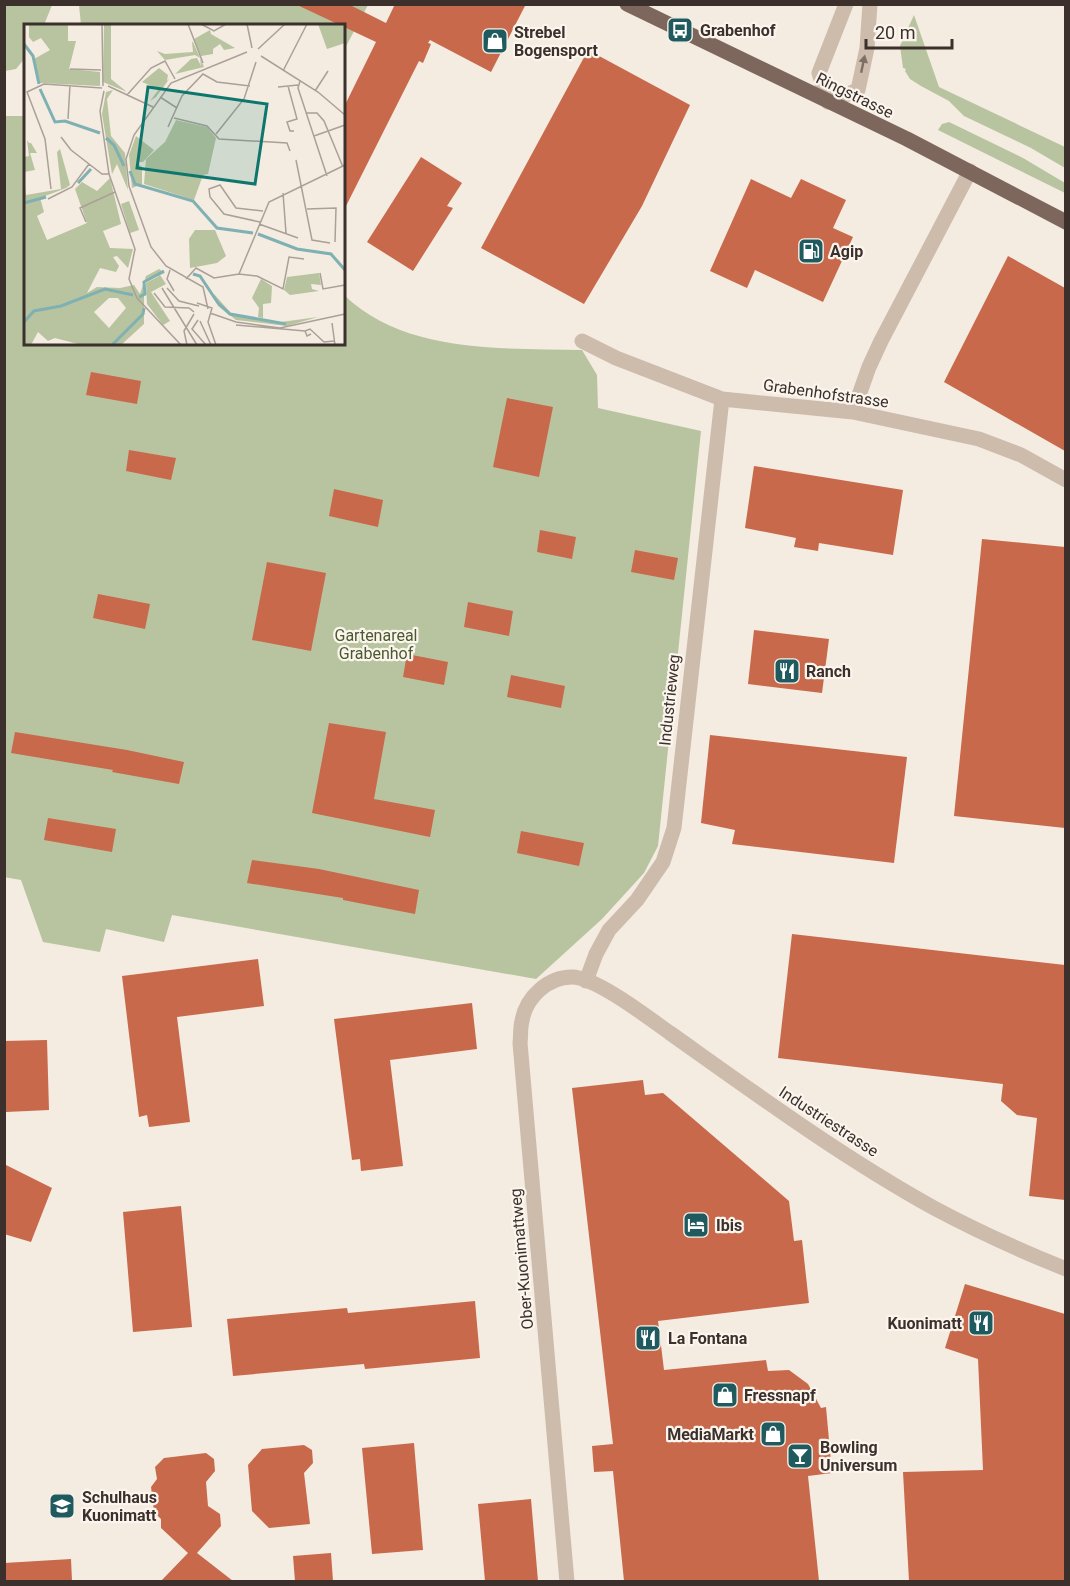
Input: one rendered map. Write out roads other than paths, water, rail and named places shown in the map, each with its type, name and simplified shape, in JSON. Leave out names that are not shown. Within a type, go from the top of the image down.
[{"type":"main road","name":"Ringstrasse","points":[[627,4],[969,171],[1065,222]]},
{"type":"street","points":[[846,4],[819,73],[828,102],[858,90],[867,48],[870,4]]},
{"type":"street","points":[[853,412],[877,349],[969,171]]},
{"type":"street","name":"Grabenhofstrasse","points":[[582,341],[616,358],[722,399],[853,412],[979,440],[1022,455],[1065,480]]},
{"type":"street","name":"Industrieweg","points":[[586,981],[596,954],[609,930],[637,900],[663,862],[674,828],[722,399]]},
{"type":"street","name":"Ober-Kuonimattweg","points":[[567,1581],[520,1044],[522,1019],[531,999],[549,982],[573,977],[586,981]]},
{"type":"street","name":"Industriestrasse","points":[[586,981],[624,1000],[764,1100],[924,1202],[1014,1248],[1065,1269]]},
{"type":"place","name":"Grabenhof","points":[[680,30]]},
{"type":"place","name":"Strebel Bogensport","points":[[495,41]]},
{"type":"place","name":"Agip","points":[[811,251]]},
{"type":"place","name":"Ranch","points":[[787,671]]},
{"type":"place","name":"Ibis","points":[[696,1225]]},
{"type":"place","name":"Kuonimatt","points":[[981,1323]]},
{"type":"place","name":"La Fontana","points":[[648,1338]]},
{"type":"place","name":"Fressnapf","points":[[725,1395]]},
{"type":"place","name":"MediaMarkt","points":[[773,1434]]},
{"type":"place","name":"Bowling Universum","points":[[800,1456]]},
{"type":"place","name":"Schulhaus Kuonimatt","points":[[62,1506]]},
{"type":"park label","name":"Gartenareal Grabenhof","points":[[376,644]]}]
